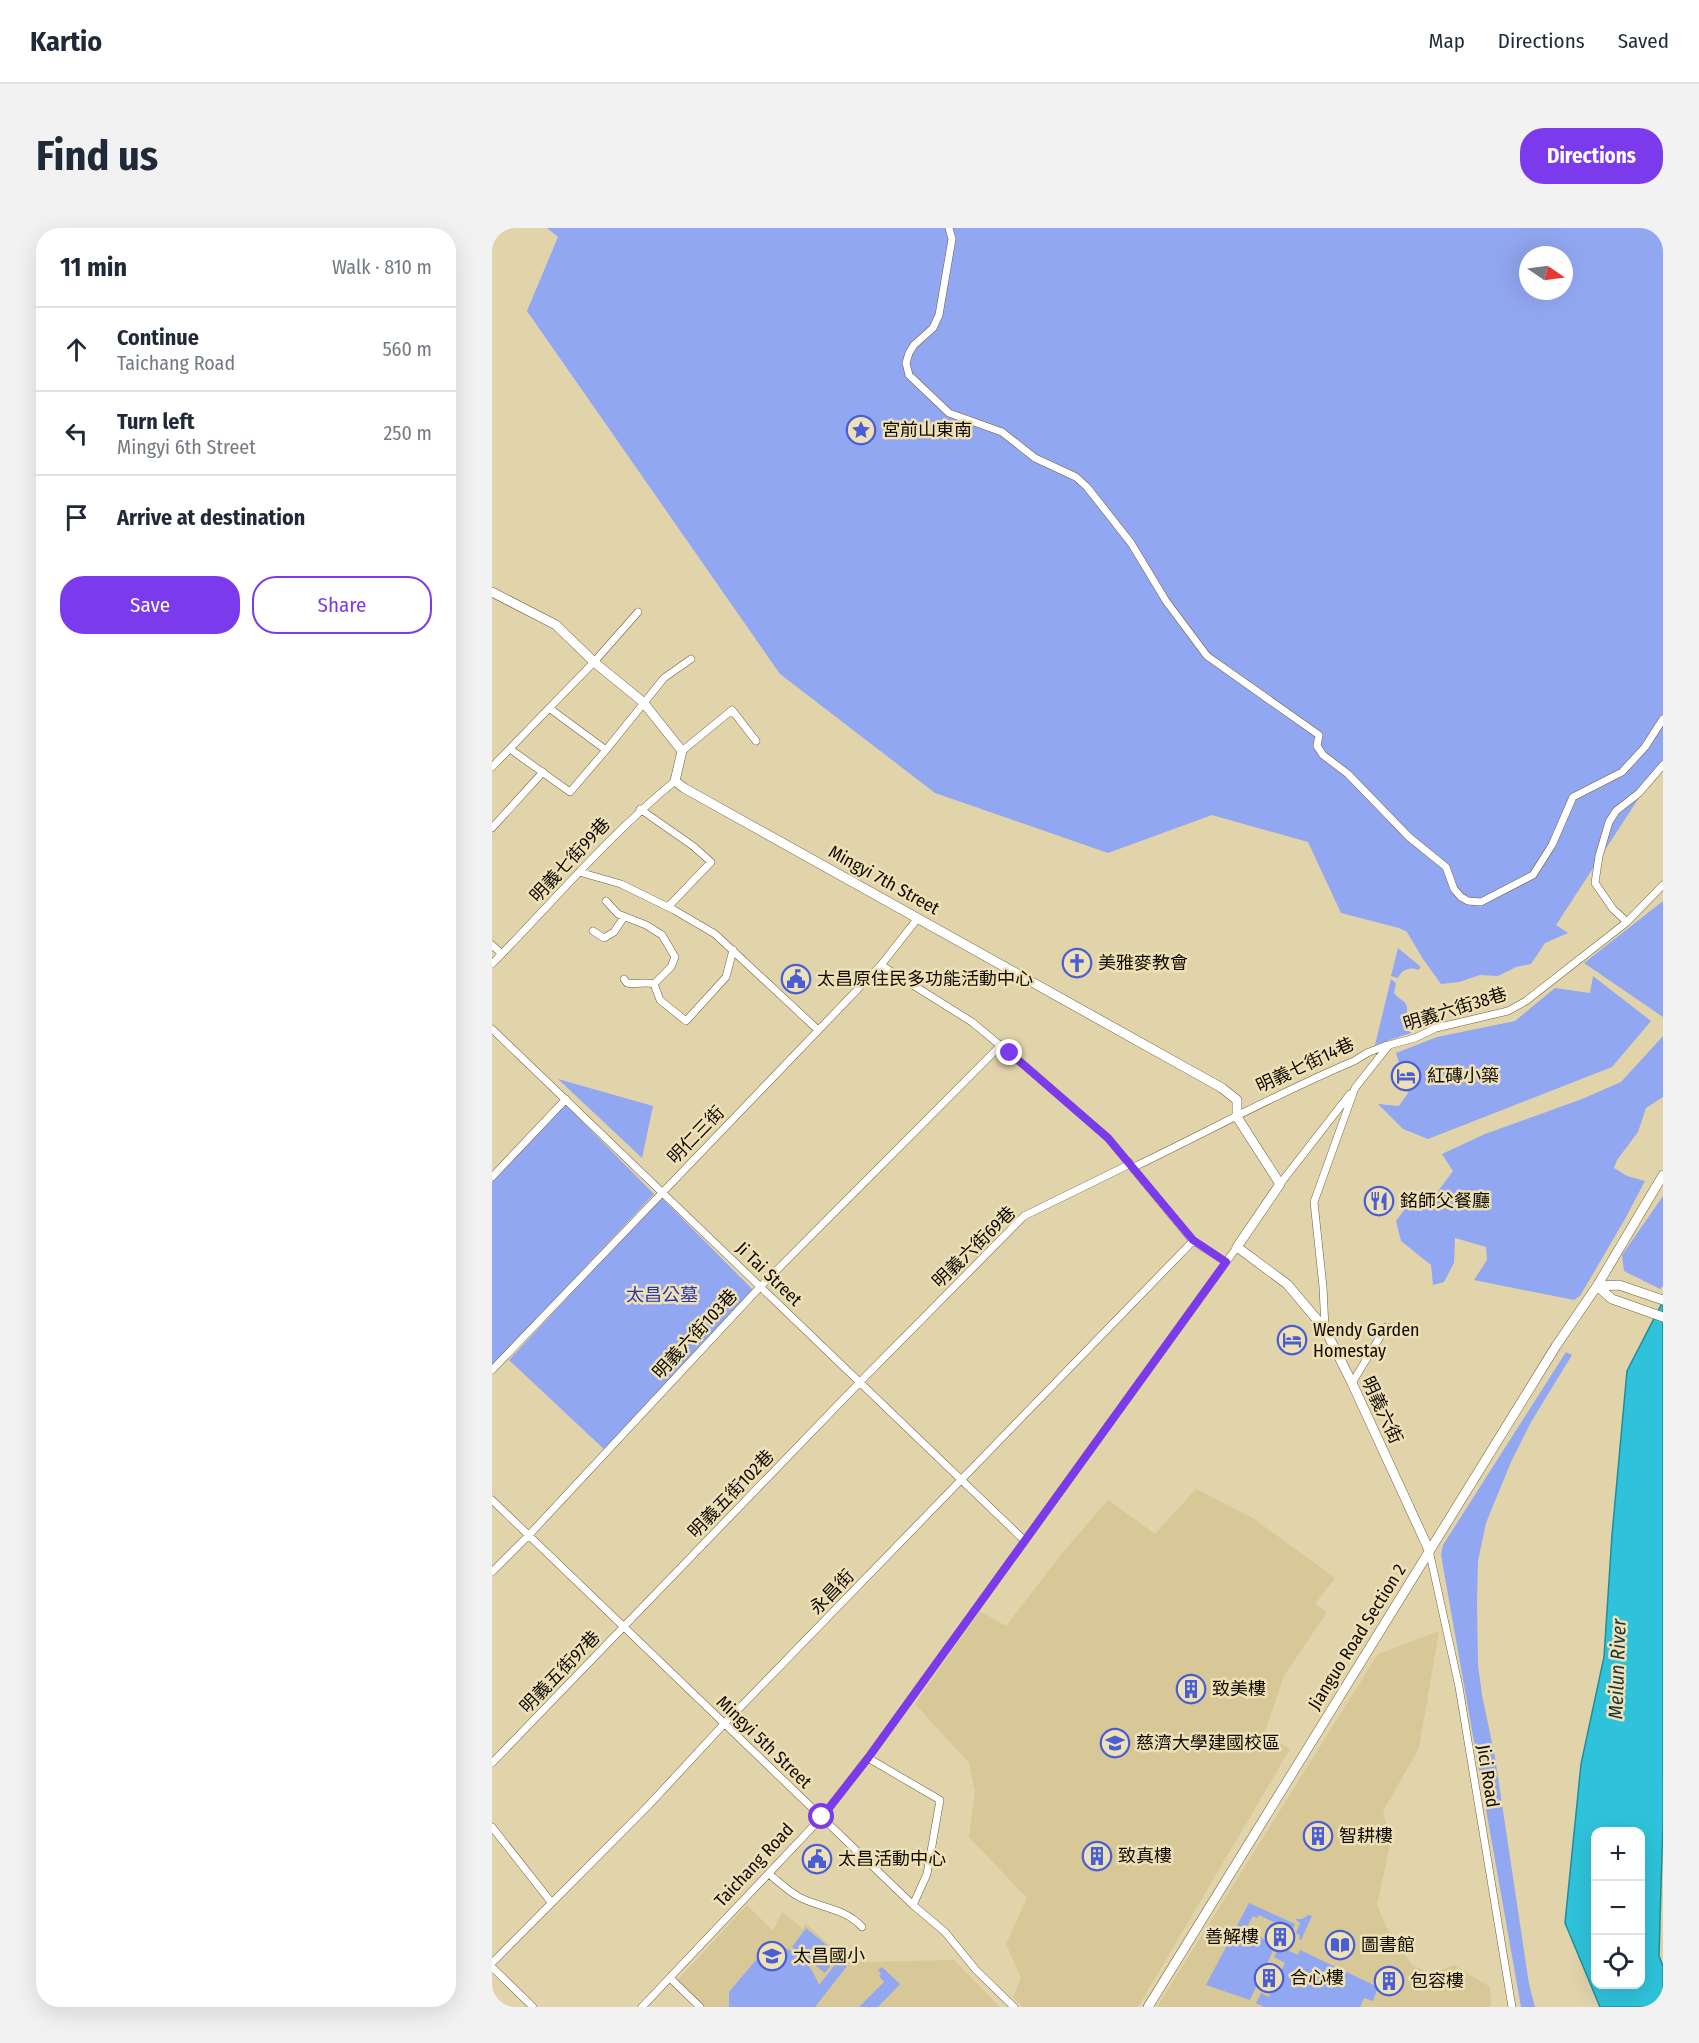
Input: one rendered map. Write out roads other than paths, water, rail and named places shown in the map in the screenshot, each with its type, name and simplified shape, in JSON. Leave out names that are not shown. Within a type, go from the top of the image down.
[{"type":"street","points":[[949,228],[952,238],[939,315],[933,328],[909,352],[906,363],[909,375],[949,412],[1002,432],[1035,458],[1076,477],[1087,487],[1131,543],[1166,601],[1207,656],[1319,735],[1317,746],[1323,755],[1348,774],[1409,837],[1446,867],[1454,889],[1461,897],[1468,901],[1481,903],[1533,875],[1552,845],[1573,797],[1622,772],[1645,747],[1663,719]]},
{"type":"street","points":[[492,592],[556,625],[594,662],[643,702],[682,751]]},
{"type":"street","points":[[492,768],[594,662],[638,612]]},
{"type":"street","points":[[510,749],[570,792],[664,678],[691,659]]},
{"type":"street","points":[[549,708],[606,750]]},
{"type":"street","points":[[675,781],[682,751],[732,710],[756,741]]},
{"type":"street","points":[[1627,922],[1613,909],[1595,883],[1599,856],[1609,822],[1616,811],[1639,793],[1663,765]]},
{"type":"street","points":[[492,828],[543,772]]},
{"type":"street","name":"明義七街99巷","points":[[492,964],[640,809],[675,781]]},
{"type":"street","name":"Mingyi 7th Street","points":[[675,781],[689,791],[1222,1088],[1237,1100],[1237,1117],[1281,1184]]},
{"type":"street","points":[[640,809],[693,846],[711,862],[668,907]]},
{"type":"street","points":[[579,872],[621,884],[715,934],[818,1030]]},
{"type":"street","name":"明義六街38巷","points":[[1325,1329],[1314,1202],[1355,1088],[1389,1045],[1415,1038],[1436,1028],[1508,1011],[1526,1001],[1627,922],[1663,885]]},
{"type":"street","points":[[606,901],[618,914],[646,925],[662,935],[675,957],[670,967],[654,984]]},
{"type":"street","points":[[593,932],[604,938],[614,932],[624,917]]},
{"type":"street","name":"明仁三街","points":[[492,1370],[881,965],[918,918]]},
{"type":"street","points":[[492,945],[502,954]]},
{"type":"street","points":[[654,984],[660,1000],[686,1022],[726,976],[733,950]]},
{"type":"street","points":[[881,965],[972,1022],[1001,1045],[1108,1138],[1193,1240],[1226,1262]]},
{"type":"street","points":[[624,979],[627,983],[633,984],[647,982],[654,984]]},
{"type":"street","name":"Ji Tai Street","points":[[492,1029],[1025,1541]]},
{"type":"street","name":"明義六街103巷","points":[[492,1572],[760,1287],[1001,1045]]},
{"type":"street","name":"明義七街14巷","points":[[1131,1165],[1237,1117],[1253,1106],[1389,1045]]},
{"type":"street","points":[[1281,1184],[1355,1088]]},
{"type":"street","points":[[492,1177],[566,1099]]},
{"type":"street","name":"明義六街69巷","points":[[860,1382],[1024,1216],[1131,1165]]},
{"type":"street","name":"Jianguo Road Section 2","points":[[1148,2007],[1556,1346],[1597,1286],[1663,1175]]},
{"type":"street","name":"Taichang Road","points":[[642,2007],[822,1817],[868,1758],[1281,1184]]},
{"type":"street","name":"永昌街","points":[[492,1965],[1193,1240]]},
{"type":"street","name":"明義六街","points":[[1237,1247],[1287,1284],[1325,1329],[1429,1550]]},
{"type":"street","points":[[1597,1286],[1619,1285],[1663,1300]]},
{"type":"street","points":[[1597,1286],[1612,1299],[1663,1317]]},
{"type":"street","points":[[1352,1383],[1386,1327],[1392,1328]]},
{"type":"street","name":"明義五街102巷","points":[[624,1628],[860,1382]]},
{"type":"street","name":"Mingyi 5th Street","points":[[492,1500],[913,1905],[945,1932],[976,1970],[1014,2007]]},
{"type":"street","name":"Jici Road","points":[[1429,1550],[1459,1687],[1512,2007]]},
{"type":"street","name":"明義五街97巷","points":[[492,1763],[624,1628]]},
{"type":"street","points":[[868,1758],[940,1800],[927,1875],[913,1905]]},
{"type":"street","points":[[492,1827],[551,1902]]},
{"type":"street","points":[[769,1874],[798,1896],[842,1912],[854,1918],[862,1927]]},
{"type":"street","points":[[492,1965],[533,2007]]},
{"type":"street","points":[[670,1978],[700,2007]]},
{"type":"water","name":"Meilun River","points":[[1663,1301],[1663,1820],[1659,1956],[1663,1966],[1663,2007],[1600,2007],[1592,1989],[1645,1989],[1645,1827],[1591,1827],[1591,1985],[1565,1923],[1581,1764],[1604,1657],[1612,1535],[1627,1371]]},
{"type":"place","name":"宮前山東南","points":[[861,430]]},
{"type":"place","name":"美雅麥教會","points":[[1077,963]]},
{"type":"place","name":"太昌原住民多功能活動中心","points":[[796,979]]},
{"type":"place","name":"紅磚小築","points":[[1406,1076]]},
{"type":"place","name":"銘師父餐廳","points":[[1379,1201]]},
{"type":"place","name":"Wendy Garden Homestay","points":[[1292,1340]]},
{"type":"place","name":"致美樓","points":[[1191,1689]]},
{"type":"place","name":"慈濟大學建國校區","points":[[1115,1743]]},
{"type":"place","name":"智耕樓","points":[[1318,1836]]},
{"type":"place","name":"致真樓","points":[[1097,1856]]},
{"type":"place","name":"太昌活動中心","points":[[817,1859]]},
{"type":"place","name":"善解樓","points":[[1280,1937]]},
{"type":"place","name":"圖書館","points":[[1340,1945]]},
{"type":"place","name":"太昌國小","points":[[772,1956]]},
{"type":"place","name":"合心樓","points":[[1269,1978]]},
{"type":"place","name":"包容樓","points":[[1389,1981]]},
{"type":"park label","name":"太昌公墓","points":[[662,1295]]}]
